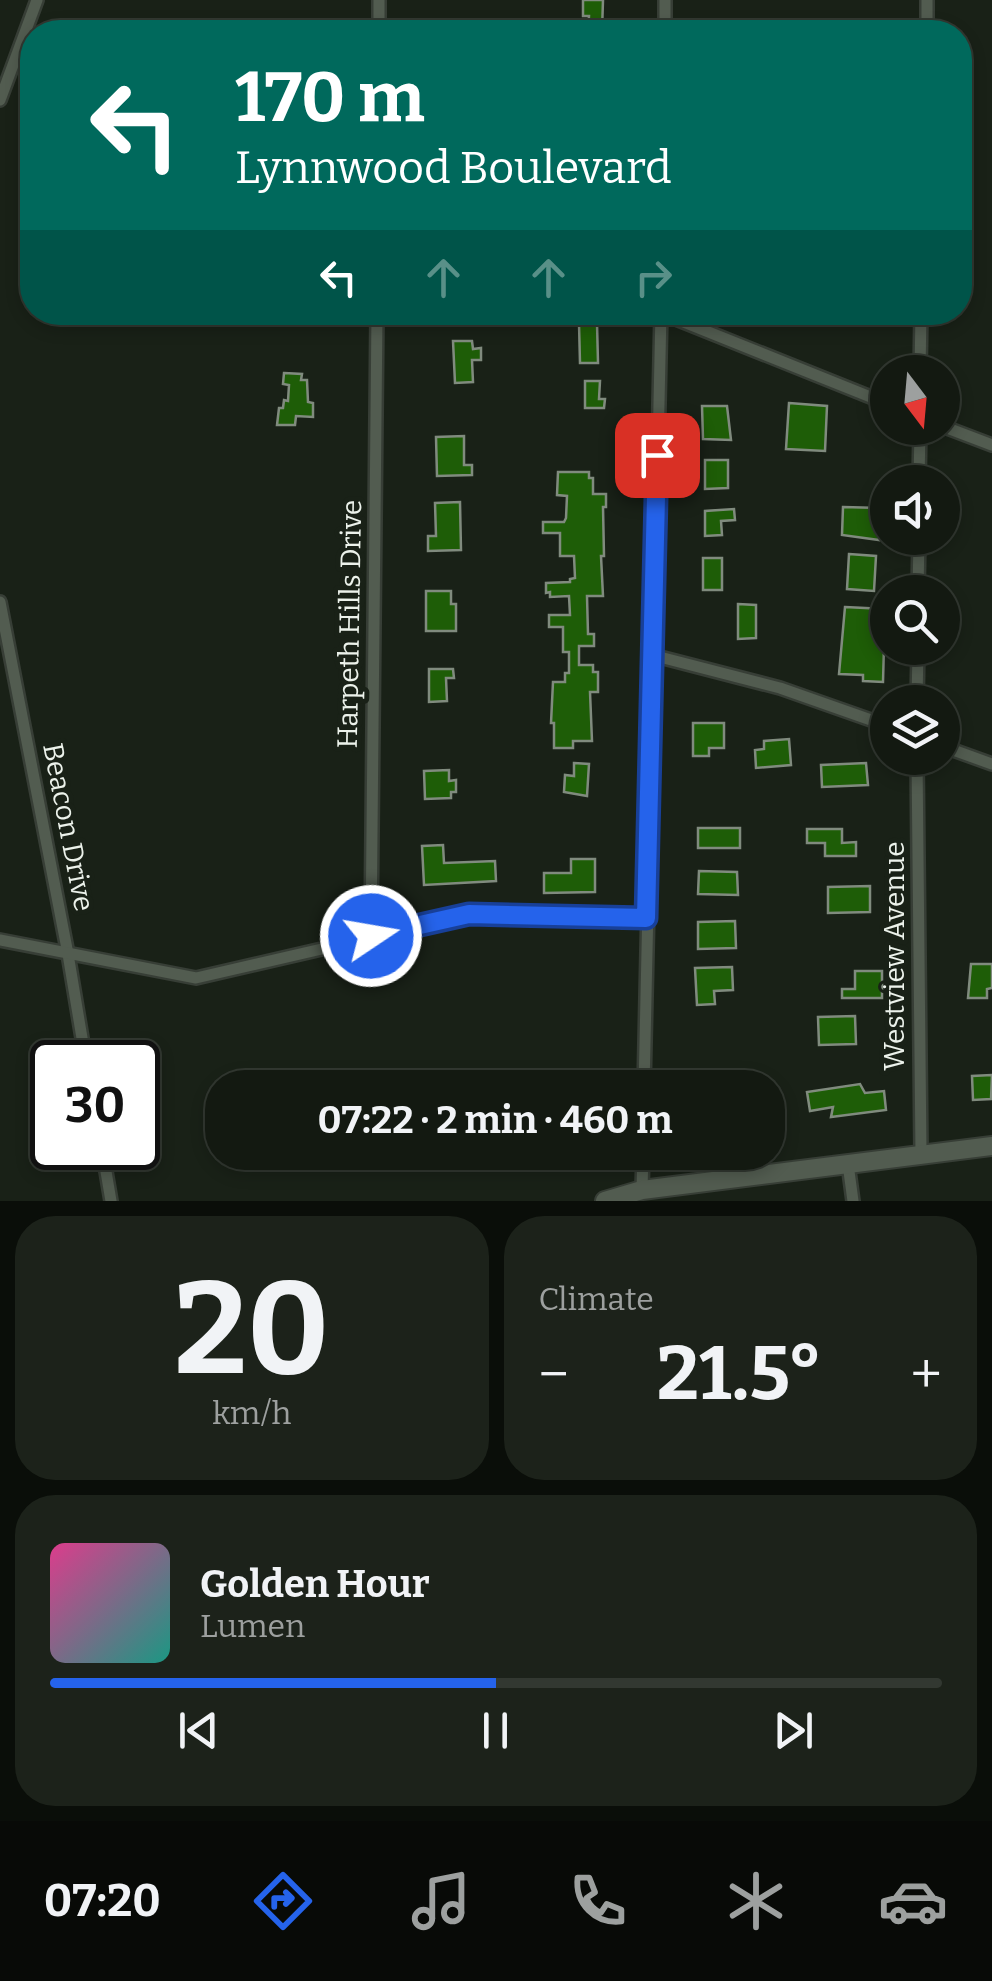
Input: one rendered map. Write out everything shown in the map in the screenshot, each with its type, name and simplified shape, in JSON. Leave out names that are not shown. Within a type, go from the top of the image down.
[{"type":"main road","points":[[605,1201],[642,1190],[992,1146]]},
{"type":"street","points":[[0,100],[20,47]]},
{"type":"street","name":"Harpeth Hills Drive","points":[[371,936],[377,325]]},
{"type":"street","points":[[644,1070],[661,325]]},
{"type":"street","points":[[691,325],[870,397]]},
{"type":"street","points":[[920,355],[921,325]]},
{"type":"street","points":[[960,433],[992,445]]},
{"type":"street","name":"Beacon Drive","points":[[0,602],[82,1040]]},
{"type":"street","points":[[652,656],[780,688],[870,720]]},
{"type":"street","points":[[960,752],[992,764]]},
{"type":"street","name":"Westview Avenue","points":[[917,775],[921,1154]]},
{"type":"street","points":[[0,940],[196,978],[469,914],[646,918]]},
{"type":"street","points":[[848,1164],[854,1201]]},
{"type":"street","points":[[106,1170],[112,1201]]},
{"type":"street","points":[[642,1190],[643,1170]]},
{"type":"building","points":[[583,0],[603,0],[602,20],[583,16]]},
{"type":"building","points":[[579,325],[597,325],[598,363],[580,363]]},
{"type":"building","points":[[453,341],[472,341],[473,349],[481,348],[481,360],[472,360],[473,382],[455,383]]},
{"type":"building","points":[[284,373],[302,374],[301,380],[307,380],[308,402],[313,403],[313,417],[296,416],[295,425],[277,425],[279,408],[283,408],[284,400],[288,401],[289,385],[283,384]]},
{"type":"building","points":[[585,381],[600,381],[599,399],[605,399],[604,408],[585,408]]},
{"type":"building","points":[[789,403],[827,406],[825,451],[786,449]]},
{"type":"building","points":[[702,406],[727,406],[731,440],[703,439]]},
{"type":"building","points":[[464,436],[464,465],[472,465],[472,475],[437,476],[436,437]]},
{"type":"building","points":[[705,460],[728,460],[728,488],[705,489]]},
{"type":"building","points":[[558,472],[589,472],[593,494],[606,494],[601,556],[603,596],[587,596],[588,634],[594,634],[594,646],[579,646],[579,665],[593,665],[593,672],[598,672],[598,692],[590,692],[592,741],[573,741],[573,748],[554,748],[551,723],[553,682],[565,682],[569,652],[563,652],[563,627],[549,627],[549,615],[570,615],[569,596],[550,597],[546,583],[570,582],[575,578],[574,556],[560,556],[560,533],[543,533],[543,522],[564,522],[566,518],[567,496],[557,495]]},
{"type":"building","points":[[460,502],[461,550],[428,551],[428,536],[436,536],[435,503]]},
{"type":"building","points":[[843,507],[870,508],[870,539],[842,535]]},
{"type":"building","points":[[734,509],[735,520],[721,521],[722,535],[705,536],[705,511]]},
{"type":"building","points":[[849,554],[876,556],[870,591],[847,589]]},
{"type":"building","points":[[703,558],[722,558],[722,590],[703,590]]},
{"type":"building","points":[[426,591],[451,591],[451,604],[456,604],[456,631],[426,631]]},
{"type":"building","points":[[738,604],[756,605],[756,638],[738,639]]},
{"type":"building","points":[[845,607],[870,608],[870,665],[883,665],[883,682],[863,681],[863,675],[839,674]]},
{"type":"building","points":[[429,669],[453,669],[454,678],[446,678],[447,701],[429,702]]},
{"type":"building","points":[[693,723],[724,723],[724,748],[709,748],[709,756],[693,756]]},
{"type":"building","points":[[789,739],[791,765],[756,768],[755,750],[764,749],[764,741]]},
{"type":"building","points":[[574,763],[589,764],[587,796],[564,792],[565,775],[574,776]]},
{"type":"building","points":[[866,763],[868,785],[822,787],[821,765]]},
{"type":"building","points":[[449,770],[449,781],[456,780],[456,792],[451,792],[451,798],[425,799],[424,771]]},
{"type":"building","points":[[698,828],[740,828],[740,848],[698,848]]},
{"type":"building","points":[[807,829],[842,829],[842,843],[856,842],[856,856],[825,856],[825,843],[807,843]]},
{"type":"building","points":[[443,845],[444,863],[495,861],[496,881],[424,885],[422,846]]},
{"type":"building","points":[[571,859],[595,859],[595,892],[544,893],[544,873],[571,873]]},
{"type":"building","points":[[699,871],[737,872],[738,895],[698,894]]},
{"type":"building","points":[[870,886],[870,912],[828,913],[828,887]]},
{"type":"building","points":[[735,921],[736,948],[698,949],[698,922]]},
{"type":"building","points":[[971,964],[992,964],[992,988],[987,989],[987,998],[968,998]]},
{"type":"building","points":[[732,967],[733,990],[714,991],[715,1004],[697,1005],[695,968]]},
{"type":"building","points":[[855,971],[882,971],[882,998],[842,998],[842,989],[855,989]]},
{"type":"building","points":[[855,1016],[856,1044],[819,1045],[818,1017]]},
{"type":"building","points":[[992,1075],[991,1099],[973,1100],[972,1076]]},
{"type":"building","points":[[860,1084],[865,1093],[884,1091],[886,1110],[831,1117],[833,1107],[810,1111],[807,1092]]},
{"type":"route","points":[[371,936],[469,914],[646,918],[657,455]]}]
